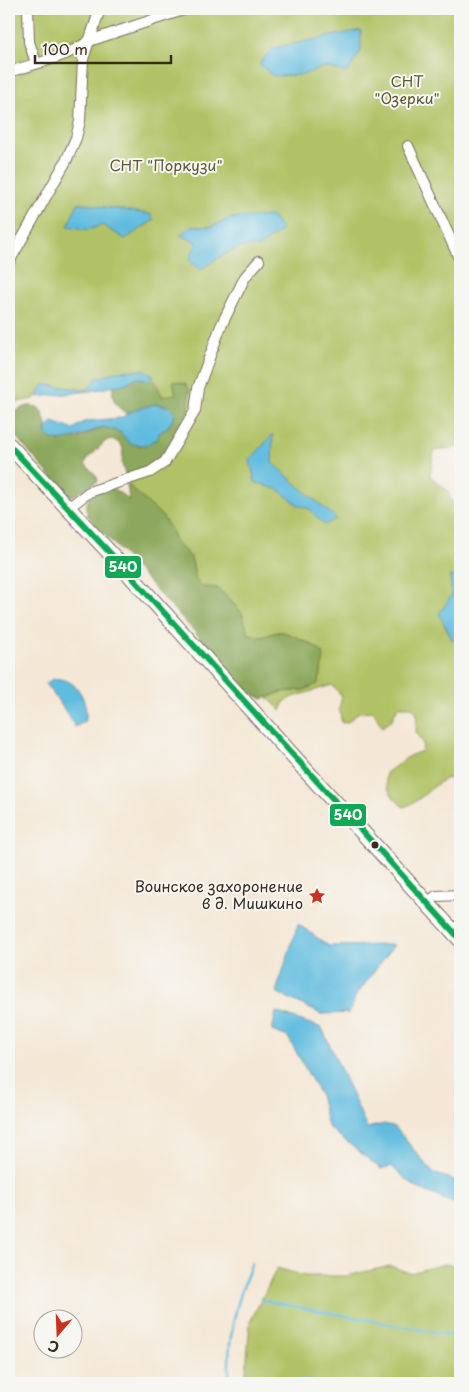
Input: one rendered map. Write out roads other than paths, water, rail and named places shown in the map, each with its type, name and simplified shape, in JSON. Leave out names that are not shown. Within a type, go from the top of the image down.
[{"type":"main road","points":[[9,445],[460,939]]},
{"type":"street","points":[[28,9],[29,42],[36,63]]},
{"type":"street","points":[[9,262],[66,160],[76,138],[80,121],[83,60],[100,9]]},
{"type":"street","points":[[9,72],[78,49],[89,41],[186,9]]},
{"type":"street","points":[[408,146],[460,260]]},
{"type":"street","points":[[68,508],[88,492],[150,472],[165,462],[194,411],[198,388],[221,326],[245,277],[259,261]]},
{"type":"street","points":[[428,903],[436,896],[460,895]]},
{"type":"water","points":[[361,30],[361,51],[347,73],[325,67],[302,75],[273,76],[259,64],[273,48]]},
{"type":"water","points":[[78,203],[150,214],[154,220],[125,239],[102,225],[88,230],[68,226]]},
{"type":"water","points":[[271,216],[282,230],[258,248],[243,247],[236,249],[200,270],[189,260],[197,242],[180,235],[192,226],[210,227],[231,218]]},
{"type":"water","points":[[145,370],[153,375],[152,380],[136,378],[124,384],[91,391],[37,397],[41,388],[45,385],[87,390],[98,378],[118,371]]},
{"type":"water","points":[[154,404],[168,406],[175,413],[171,422],[158,434],[159,438],[146,445],[130,444],[120,432],[104,427],[66,440],[52,439],[47,435],[47,427],[53,422],[73,429],[86,421],[121,418],[130,412]]},
{"type":"water","points":[[273,434],[272,463],[337,519],[324,525],[310,509],[298,505],[279,490],[255,482],[250,460]]},
{"type":"water","points":[[450,576],[460,576],[460,634],[453,641],[439,614],[452,595]]},
{"type":"water","points":[[53,679],[68,681],[78,690],[86,710],[84,722],[75,727],[61,704],[45,684]]},
{"type":"water","points":[[298,924],[329,946],[394,945],[355,997],[349,1013],[321,1014],[276,992]]},
{"type":"water","points":[[276,1012],[322,1028],[367,1128],[384,1124],[395,1127],[433,1173],[460,1182],[460,1206],[415,1187],[391,1166],[381,1169],[328,1127],[320,1095],[288,1037],[272,1031]]},
{"type":"waterway","points":[[230,1383],[229,1353],[233,1322],[252,1263]]},
{"type":"waterway","points":[[261,1300],[460,1337]]},
{"type":"waterway","points":[[299,1380],[319,1383]]},
{"type":"place","name":"Воинское захоронение в д. Мишкино","points":[[317,896]]},
{"type":"park label","name":"СНТ \"Озерки\"","points":[[407,90]]},
{"type":"park label","name":"СНТ \"Поркузи\"","points":[[166,166]]}]
